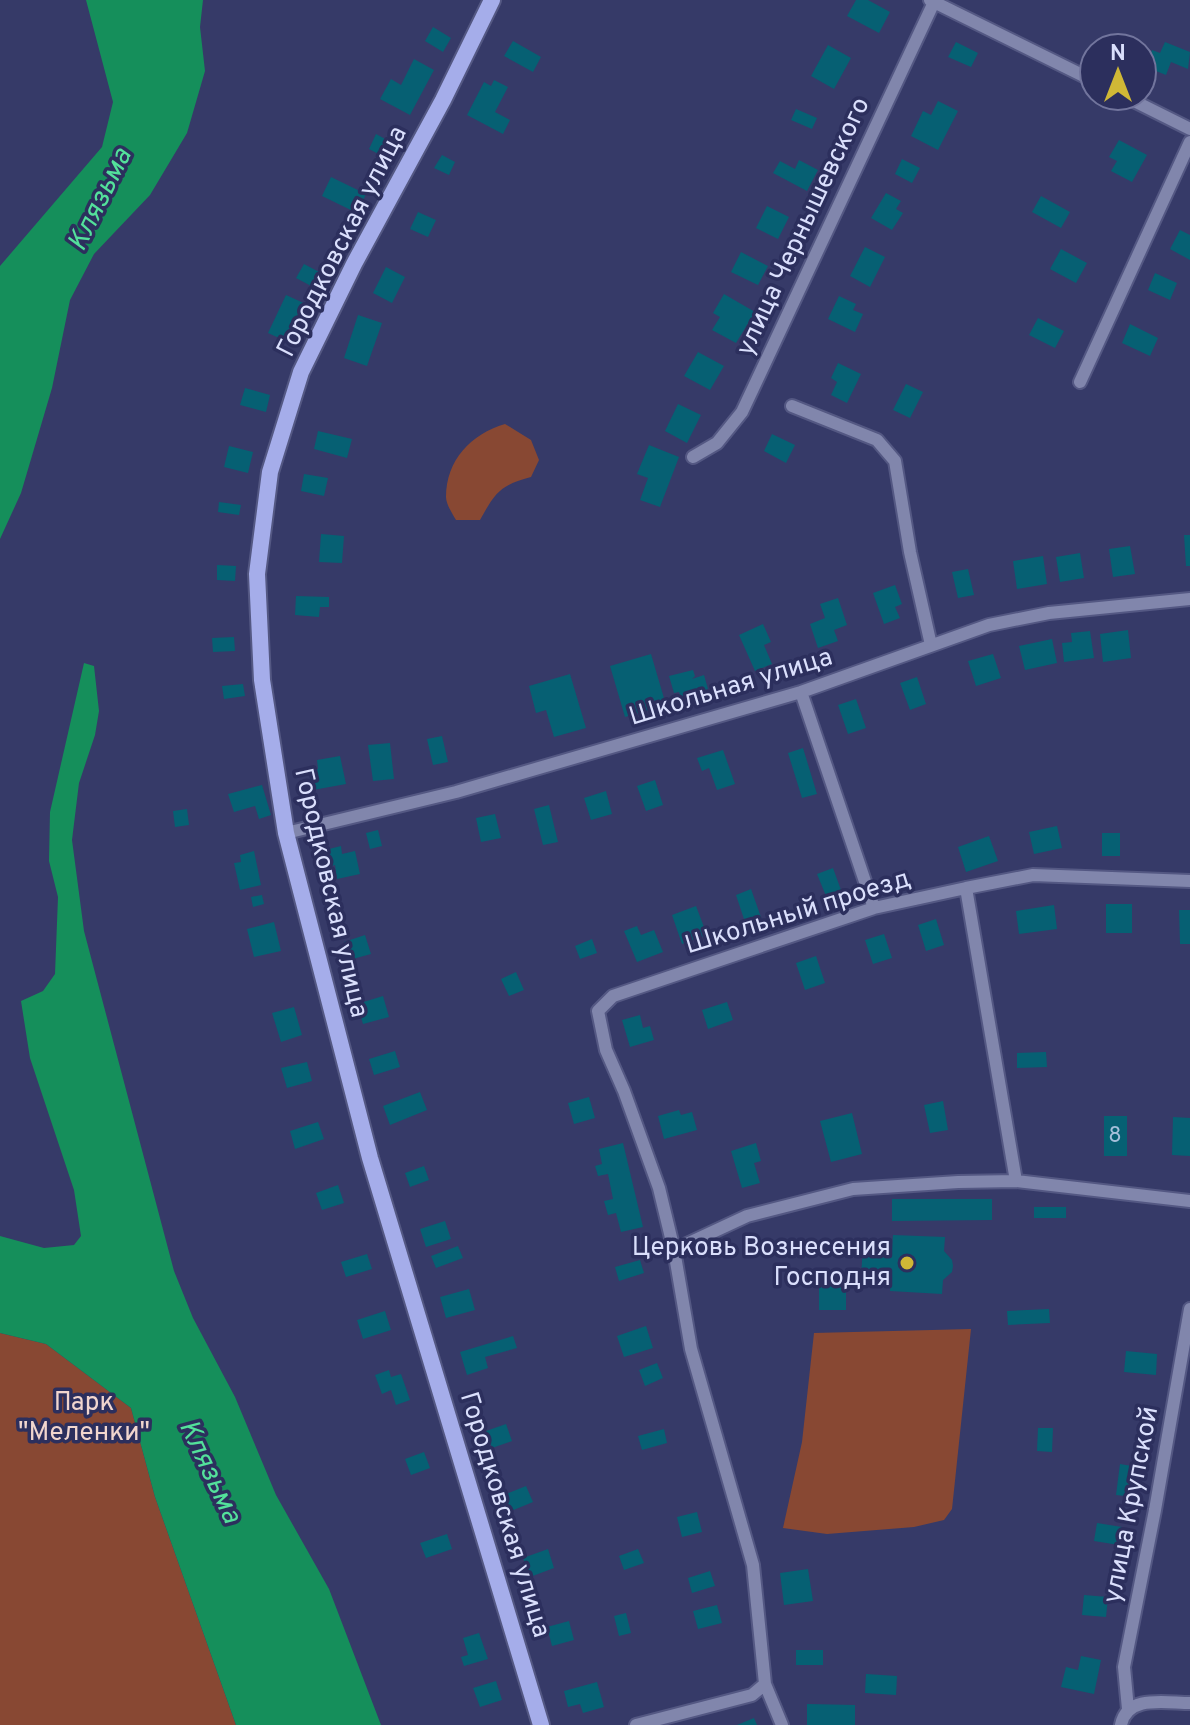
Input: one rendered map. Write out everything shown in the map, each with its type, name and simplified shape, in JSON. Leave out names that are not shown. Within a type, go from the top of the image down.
[{"type":"main road","name":"Городковская улица","points":[[492,0],[301,372],[270,472],[257,574],[262,680],[286,833],[370,1158],[541,1725]]},
{"type":"street","points":[[933,1],[1078,73]]},
{"type":"street","name":"улица Чернышевского","points":[[693,457],[717,443],[742,412],[933,1]]},
{"type":"street","points":[[1156,112],[1190,129]]},
{"type":"street","points":[[1080,382],[1190,142]]},
{"type":"street","points":[[792,406],[877,440],[895,461],[910,552],[931,645]]},
{"type":"street","name":"Школьная улица","points":[[286,833],[456,792],[801,692],[989,625],[1049,613],[1190,599]]},
{"type":"street","points":[[801,692],[874,908]]},
{"type":"street","name":"Школьный проезд","points":[[674,1250],[659,1188],[602,1036],[598,1011],[613,996],[874,908],[966,888],[1033,875],[1190,881]]},
{"type":"street","points":[[966,888],[1016,1181]]},
{"type":"street","points":[[782,1725],[765,1684],[753,1565],[691,1349],[674,1250],[747,1216],[853,1189],[1016,1181],[1190,1201]]},
{"type":"street","name":"улица Крупской","points":[[1133,1706],[1124,1667],[1190,1309]]},
{"type":"street","points":[[636,1725],[752,1695],[765,1684]]},
{"type":"street","points":[[1121,1725],[1133,1706],[1190,1703]]},
{"type":"green space","points":[[505,424],[531,440],[539,460],[531,477],[500,491],[480,520],[456,520],[446,497],[450,471],[471,442]]},
{"type":"green space","points":[[971,1329],[952,1509],[944,1520],[914,1527],[827,1534],[783,1528],[802,1442],[814,1333]]},
{"type":"green space","name":"Парк \"Меленки\"","points":[[0,1333],[46,1344],[131,1408],[155,1497],[236,1725],[0,1725]]},
{"type":"water","name":"Клязьма","points":[[86,0],[203,0],[200,27],[205,71],[187,133],[150,195],[94,254],[70,300],[52,388],[21,493],[0,539],[0,266],[102,147],[113,102]]},
{"type":"water","name":"Клязьма","points":[[84,663],[94,666],[99,711],[95,735],[79,783],[72,840],[84,931],[174,1271],[193,1318],[235,1397],[276,1495],[329,1589],[381,1725],[236,1725],[155,1497],[131,1408],[46,1344],[0,1333],[0,1236],[44,1248],[74,1245],[81,1236],[74,1190],[30,1058],[21,1001],[43,991],[55,974],[58,897],[49,861],[50,812]]},
{"type":"building","points":[[856,0],[868,0],[890,12],[879,33],[847,16]]},
{"type":"building","points":[[433,27],[451,38],[443,52],[425,41]]},
{"type":"building","points":[[513,41],[541,57],[533,72],[504,56]]},
{"type":"building","points":[[956,42],[978,53],[971,67],[948,57]]},
{"type":"building","points":[[1165,42],[1190,52],[1188,69],[1171,62],[1166,75],[1158,72]]},
{"type":"building","points":[[828,45],[851,58],[834,89],[811,76]]},
{"type":"building","points":[[414,59],[434,70],[410,115],[380,99],[391,79],[401,85]]},
{"type":"building","points":[[494,80],[508,87],[495,112],[510,120],[503,134],[467,115],[484,82],[491,86]]},
{"type":"building","points":[[938,101],[958,111],[938,150],[911,136],[923,111],[931,115]]},
{"type":"building","points":[[796,109],[817,118],[812,129],[791,120]]},
{"type":"building","points":[[376,134],[396,145],[388,159],[369,149]]},
{"type":"building","points":[[1119,140],[1147,155],[1132,182],[1111,171],[1117,161],[1109,157]]},
{"type":"building","points":[[442,155],[455,162],[449,175],[434,168]]},
{"type":"building","points":[[902,159],[920,168],[912,183],[895,174]]},
{"type":"building","points":[[799,160],[818,170],[807,191],[773,173],[780,161],[795,169]]},
{"type":"building","points":[[331,177],[366,194],[357,213],[322,196]]},
{"type":"building","points":[[886,193],[901,201],[896,209],[903,213],[892,230],[871,218]]},
{"type":"building","points":[[1041,196],[1070,212],[1061,228],[1032,212]]},
{"type":"building","points":[[767,206],[789,217],[778,239],[756,228]]},
{"type":"building","points":[[418,212],[436,220],[428,237],[410,229]]},
{"type":"building","points":[[1180,230],[1190,235],[1190,260],[1170,249]]},
{"type":"building","points":[[865,247],[885,257],[870,287],[850,276]]},
{"type":"building","points":[[1061,249],[1087,263],[1076,283],[1050,269]]},
{"type":"building","points":[[741,252],[768,266],[758,285],[731,272]]},
{"type":"building","points":[[304,264],[323,274],[315,288],[296,278]]},
{"type":"building","points":[[386,267],[405,277],[392,303],[373,293]]},
{"type":"building","points":[[1155,273],[1177,283],[1170,300],[1148,290]]},
{"type":"building","points":[[724,294],[755,312],[736,343],[712,330],[720,317],[713,313]]},
{"type":"building","points":[[286,295],[308,305],[290,343],[268,333]]},
{"type":"building","points":[[839,296],[856,304],[853,310],[863,314],[855,332],[828,319]]},
{"type":"building","points":[[358,315],[382,323],[367,366],[344,358]]},
{"type":"building","points":[[1038,318],[1064,331],[1055,348],[1029,335]]},
{"type":"building","points":[[1130,324],[1158,338],[1150,356],[1122,343]]},
{"type":"building","points":[[698,352],[724,366],[710,390],[684,376]]},
{"type":"building","points":[[838,363],[861,374],[847,403],[831,395],[837,382],[831,378]]},
{"type":"building","points":[[906,384],[923,392],[910,418],[893,410]]},
{"type":"building","points":[[245,388],[270,395],[266,412],[240,405]]},
{"type":"building","points":[[678,404],[701,415],[687,443],[665,431]]},
{"type":"building","points":[[318,431],[352,439],[347,458],[314,449]]},
{"type":"building","points":[[772,434],[795,445],[786,463],[764,451]]},
{"type":"building","points":[[649,445],[679,457],[660,507],[640,500],[648,478],[637,474]]},
{"type":"building","points":[[229,446],[253,452],[248,473],[224,467]]},
{"type":"building","points":[[304,474],[328,478],[324,496],[301,491]]},
{"type":"building","points":[[219,502],[241,505],[239,515],[218,512]]},
{"type":"building","points":[[321,534],[344,536],[342,563],[319,562]]},
{"type":"building","points":[[1184,535],[1190,535],[1190,566],[1186,566]]},
{"type":"building","points":[[1130,546],[1135,574],[1113,577],[1109,549]]},
{"type":"building","points":[[1080,553],[1084,578],[1060,582],[1056,557]]},
{"type":"building","points":[[1043,556],[1047,584],[1017,589],[1013,561]]},
{"type":"building","points":[[217,565],[236,566],[235,581],[217,580]]},
{"type":"building","points":[[968,569],[974,595],[958,598],[952,572]]},
{"type":"building","points":[[895,585],[902,604],[895,607],[900,618],[884,624],[873,593]]},
{"type":"building","points":[[296,596],[329,597],[329,607],[320,607],[319,617],[295,615]]},
{"type":"building","points":[[838,598],[847,625],[834,630],[838,641],[818,648],[810,624],[825,618],[820,604]]},
{"type":"building","points":[[763,624],[771,642],[764,645],[772,664],[755,671],[739,635]]},
{"type":"building","points":[[1128,630],[1131,658],[1103,662],[1100,634]]},
{"type":"building","points":[[1090,631],[1094,658],[1064,662],[1062,643],[1072,642],[1071,633]]},
{"type":"building","points":[[234,637],[235,651],[213,652],[212,638]]},
{"type":"building","points":[[1052,639],[1057,663],[1025,670],[1019,646]]},
{"type":"building","points":[[651,654],[666,705],[625,717],[610,666]]},
{"type":"building","points":[[993,654],[1001,678],[976,686],[968,661]]},
{"type":"building","points":[[693,670],[695,676],[692,679],[704,675],[708,689],[681,697],[679,692],[674,693],[669,676]]},
{"type":"building","points":[[570,674],[586,728],[554,737],[546,710],[536,713],[529,686]]},
{"type":"building","points":[[917,677],[926,704],[910,710],[900,683]]},
{"type":"building","points":[[243,684],[245,696],[224,699],[222,686]]},
{"type":"building","points":[[856,699],[866,728],[848,734],[838,705]]},
{"type":"building","points":[[442,736],[448,762],[433,765],[427,739]]},
{"type":"building","points":[[390,743],[394,779],[373,781],[368,745]]},
{"type":"building","points":[[803,748],[817,794],[802,798],[788,753]]},
{"type":"building","points":[[723,750],[735,784],[717,790],[709,768],[702,771],[697,758]]},
{"type":"building","points":[[340,756],[346,784],[313,790],[309,771],[318,769],[317,760]]},
{"type":"building","points":[[655,780],[663,805],[646,811],[637,786]]},
{"type":"building","points":[[262,785],[271,815],[259,819],[255,806],[234,812],[228,794]]},
{"type":"building","points":[[606,791],[612,814],[591,820],[584,798]]},
{"type":"building","points":[[549,805],[558,842],[543,845],[534,809]]},
{"type":"building","points":[[187,809],[189,825],[175,827],[173,811]]},
{"type":"building","points":[[495,814],[501,838],[481,842],[476,818]]},
{"type":"building","points":[[1057,826],[1062,848],[1034,854],[1029,832]]},
{"type":"building","points":[[378,830],[382,846],[370,849],[366,833]]},
{"type":"building","points":[[1102,833],[1120,833],[1120,856],[1102,856]]},
{"type":"building","points":[[989,836],[998,861],[966,872],[958,847]]},
{"type":"building","points":[[341,846],[342,854],[355,851],[360,874],[337,879],[335,865],[329,867],[325,850]]},
{"type":"building","points":[[254,851],[261,885],[240,890],[234,863],[241,862],[240,855]]},
{"type":"building","points":[[833,868],[841,890],[826,896],[817,874]]},
{"type":"building","points":[[751,889],[762,920],[746,925],[736,895]]},
{"type":"building","points":[[262,895],[264,904],[253,907],[251,897]]},
{"type":"building","points":[[1106,904],[1132,904],[1132,933],[1106,933]]},
{"type":"building","points":[[1054,905],[1057,929],[1019,934],[1016,911]]},
{"type":"building","points":[[696,906],[707,935],[682,944],[672,915]]},
{"type":"building","points":[[1179,910],[1190,910],[1190,944],[1180,944]]},
{"type":"building","points":[[936,919],[944,945],[926,951],[918,925]]},
{"type":"building","points":[[274,922],[281,951],[254,957],[247,929]]},
{"type":"building","points":[[637,926],[641,935],[654,930],[663,952],[637,962],[624,931]]},
{"type":"building","points":[[884,934],[892,958],[873,964],[865,940]]},
{"type":"building","points":[[365,935],[371,954],[349,960],[344,942]]},
{"type":"building","points":[[592,939],[597,953],[580,959],[575,946]]},
{"type":"building","points":[[816,956],[825,983],[805,990],[796,963]]},
{"type":"building","points":[[516,972],[524,990],[509,996],[501,979]]},
{"type":"building","points":[[383,996],[389,1017],[363,1024],[357,1004]]},
{"type":"building","points":[[727,1002],[733,1020],[708,1029],[702,1010]]},
{"type":"building","points":[[294,1007],[302,1035],[281,1042],[272,1013]]},
{"type":"building","points":[[640,1015],[643,1028],[650,1026],[654,1040],[630,1047],[622,1020]]},
{"type":"building","points":[[395,1051],[400,1067],[374,1075],[369,1059]]},
{"type":"building","points":[[1046,1052],[1047,1067],[1017,1068],[1017,1053]]},
{"type":"building","points":[[307,1062],[312,1081],[287,1088],[281,1068]]},
{"type":"building","points":[[420,1092],[427,1110],[390,1125],[383,1106]]},
{"type":"building","points":[[589,1097],[595,1118],[574,1124],[568,1103]]},
{"type":"building","points":[[943,1101],[948,1130],[930,1133],[924,1105]]},
{"type":"building","points":[[679,1110],[681,1115],[692,1112],[697,1130],[664,1139],[658,1116]]},
{"type":"building","points":[[852,1113],[862,1154],[831,1162],[820,1121]]},
{"type":"building","points":[[1104,1116],[1127,1116],[1127,1156],[1104,1156]]},
{"type":"building","points":[[1173,1117],[1190,1118],[1190,1156],[1172,1155]]},
{"type":"building","points":[[318,1122],[324,1139],[295,1149],[290,1131]]},
{"type":"building","points":[[623,1143],[643,1227],[621,1232],[616,1213],[608,1215],[604,1201],[613,1199],[608,1174],[598,1176],[595,1166],[602,1164],[599,1149]]},
{"type":"building","points":[[756,1143],[761,1161],[754,1163],[760,1183],[742,1188],[731,1151]]},
{"type":"building","points":[[424,1166],[429,1180],[410,1187],[405,1173]]},
{"type":"building","points":[[338,1185],[344,1203],[322,1210],[316,1193]]},
{"type":"building","points":[[892,1199],[992,1199],[992,1220],[892,1221]]},
{"type":"building","points":[[1034,1207],[1066,1207],[1066,1218],[1034,1218]]},
{"type":"building","points":[[445,1221],[451,1239],[426,1247],[420,1229]]},
{"type":"building","name":"Церковь Вознесения Господня","points":[[893,1235],[945,1237],[944,1251],[953,1266],[952,1272],[943,1280],[942,1294],[890,1291],[891,1278],[861,1277],[863,1246],[892,1248]]},
{"type":"building","points":[[458,1246],[463,1258],[436,1268],[431,1256]]},
{"type":"building","points":[[367,1254],[372,1269],[346,1277],[341,1262]]},
{"type":"building","points":[[640,1260],[644,1273],[619,1281],[615,1267]]},
{"type":"building","points":[[819,1285],[846,1285],[846,1310],[819,1310]]},
{"type":"building","points":[[469,1289],[475,1310],[446,1318],[440,1297]]},
{"type":"building","points":[[1049,1309],[1050,1323],[1008,1325],[1007,1311]]},
{"type":"building","points":[[385,1311],[391,1330],[363,1339],[357,1320]]},
{"type":"building","points":[[646,1326],[653,1348],[624,1357],[617,1336]]},
{"type":"building","points":[[513,1336],[517,1348],[485,1357],[488,1368],[467,1375],[460,1352]]},
{"type":"building","points":[[1126,1351],[1157,1354],[1156,1375],[1124,1372]]},
{"type":"building","points":[[657,1363],[663,1378],[645,1386],[639,1370]]},
{"type":"building","points":[[389,1370],[391,1377],[401,1374],[410,1400],[396,1405],[391,1390],[382,1394],[375,1375]]},
{"type":"building","points":[[506,1424],[512,1441],[492,1448],[486,1431]]},
{"type":"building","points":[[1038,1428],[1053,1428],[1052,1452],[1037,1451]]},
{"type":"building","points":[[664,1429],[667,1443],[642,1450],[638,1436]]},
{"type":"building","points":[[424,1452],[430,1468],[411,1475],[405,1459]]},
{"type":"building","points":[[1120,1464],[1138,1467],[1134,1497],[1116,1495]]},
{"type":"building","points":[[526,1486],[533,1502],[511,1511],[504,1495]]},
{"type":"building","points":[[697,1512],[702,1532],[682,1537],[677,1517]]},
{"type":"building","points":[[1097,1523],[1122,1527],[1119,1545],[1094,1541]]},
{"type":"building","points":[[447,1534],[452,1549],[426,1558],[420,1543]]},
{"type":"building","points":[[548,1549],[554,1568],[530,1577],[523,1558]]},
{"type":"building","points":[[638,1549],[644,1563],[624,1570],[619,1556]]},
{"type":"building","points":[[808,1569],[813,1601],[784,1605],[780,1573]]},
{"type":"building","points":[[710,1571],[715,1586],[692,1593],[688,1578]]},
{"type":"building","points":[[1084,1595],[1108,1597],[1106,1617],[1082,1615]]},
{"type":"building","points":[[717,1605],[722,1623],[698,1629],[693,1611]]},
{"type":"building","points":[[626,1613],[631,1633],[619,1636],[614,1616]]},
{"type":"building","points":[[569,1621],[574,1640],[552,1646],[547,1627]]},
{"type":"building","points":[[479,1633],[488,1659],[464,1666],[461,1657],[468,1655],[463,1638]]},
{"type":"building","points":[[796,1650],[823,1650],[823,1665],[796,1665]]},
{"type":"building","points":[[1081,1656],[1101,1660],[1094,1694],[1061,1687],[1066,1667],[1078,1670]]},
{"type":"building","points":[[866,1674],[897,1676],[896,1695],[865,1693]]},
{"type":"building","points":[[496,1681],[502,1700],[480,1707],[473,1688]]},
{"type":"building","points":[[597,1682],[604,1707],[583,1713],[580,1704],[568,1707],[564,1691]]},
{"type":"building","points":[[807,1704],[855,1705],[855,1725],[807,1725]]},
{"type":"building","points":[[754,1718],[757,1725],[737,1725]]},
{"type":"place","name":"Церковь Вознесения Господня","points":[[907,1263]]}]
